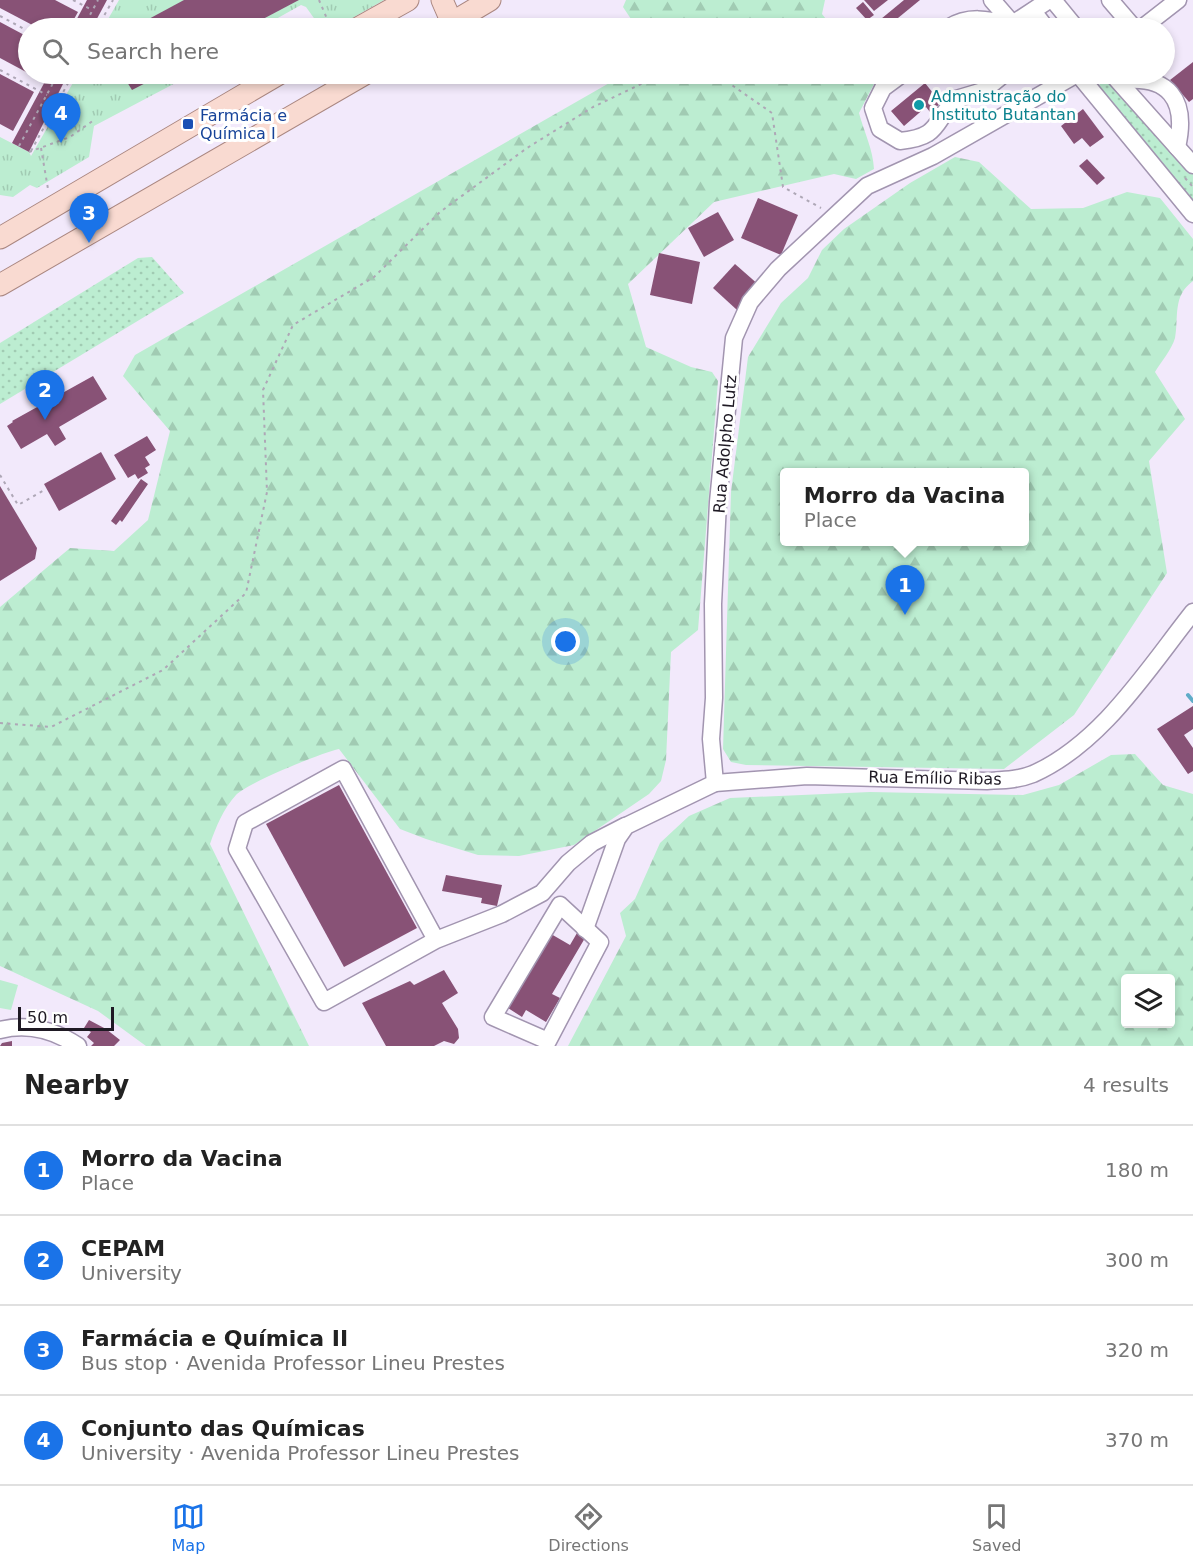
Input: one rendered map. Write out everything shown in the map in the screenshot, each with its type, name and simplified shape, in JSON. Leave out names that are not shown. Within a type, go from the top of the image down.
[{"type":"main road","points":[[376,18],[408,0]]},
{"type":"main road","points":[[442,0],[445,18]]},
{"type":"main road","points":[[454,18],[465,6],[490,0]]},
{"type":"main road","points":[[0,238],[262,84]]},
{"type":"main road","points":[[0,285],[348,84]]},
{"type":"street","points":[[992,0],[1005,18]]},
{"type":"street","points":[[1023,18],[1051,0],[1067,18]]},
{"type":"street","points":[[1110,0],[1125,18]]},
{"type":"street","points":[[1155,18],[1178,0]]},
{"type":"street","points":[[1033,11],[1038,18]]},
{"type":"street","points":[[888,84],[883,88],[873,108],[880,129],[900,141],[926,135],[937,127],[956,99],[983,91],[992,84]]},
{"type":"street","name":"Rua Adolpho Lutz","points":[[715,783],[711,739],[714,698],[713,604],[718,502],[734,338],[750,302],[778,269],[867,186],[933,156],[1060,84]]},
{"type":"street","points":[[1086,84],[1193,214]]},
{"type":"street","points":[[1122,84],[1193,165]]},
{"type":"street","points":[[1154,84],[1168,90],[1182,115],[1177,147]]},
{"type":"street","name":"Rua Emílio Ribas","points":[[715,783],[807,776],[987,781],[1013,779],[1032,774],[1069,754],[1096,729],[1125,699],[1193,612]]},
{"type":"street","points":[[436,940],[343,769],[245,823],[237,849],[324,1002],[436,940],[502,914],[542,893],[568,863],[592,843],[715,783]]},
{"type":"street","points":[[585,929],[617,839],[626,826]]},
{"type":"street","points":[[560,905],[585,929],[600,942],[548,1041],[493,1017],[560,905]]},
{"type":"street","points":[[0,1030],[25,1027],[52,1039],[78,1046]]},
{"type":"path","points":[[73,0],[92,10]]},
{"type":"path","points":[[88,18],[98,0]]},
{"type":"path","points":[[103,18],[113,0]]},
{"type":"path","points":[[319,0],[327,18]]},
{"type":"path","points":[[0,16],[18,26]]},
{"type":"path","points":[[0,70],[18,80]]},
{"type":"path","points":[[26,84],[47,95]]},
{"type":"path","points":[[19,146],[53,84]]},
{"type":"path","points":[[67,84],[30,152],[70,137],[94,120]]},
{"type":"path","points":[[0,723],[51,727],[163,670],[246,593],[267,492],[263,390],[293,325],[374,277],[440,212],[527,148],[593,107],[641,84]]},
{"type":"path","points":[[730,84],[772,113],[783,187],[834,215]]},
{"type":"path","points":[[41,148],[50,208]]},
{"type":"path","points":[[0,475],[18,505],[46,489]]},
{"type":"green space","points":[[119,0],[384,0],[352,18],[314,18],[306,7],[301,5],[278,18],[109,18]]},
{"type":"green space","points":[[626,0],[825,0],[822,14],[825,18],[630,18],[623,7]]},
{"type":"green space","points":[[72,84],[174,84],[94,126],[89,157],[37,188],[30,185],[13,197],[0,195],[0,137],[29,152],[31,156]]},
{"type":"green space","points":[[608,84],[874,84],[859,113],[874,169],[856,179],[834,174],[714,202],[628,284],[646,347],[691,367],[712,372],[718,381],[698,630],[671,652],[666,760],[661,781],[649,794],[574,845],[519,856],[478,855],[400,829],[339,749],[254,783],[231,800],[217,825],[210,844],[309,1046],[146,1046],[98,1011],[0,966],[0,607],[70,548],[114,551],[148,520],[170,431],[123,376],[135,355]]},
{"type":"green space","points":[[1100,84],[1114,84],[1193,172],[1193,205],[1096,87]]},
{"type":"green space","points":[[955,157],[979,162],[1031,209],[1083,208],[1127,192],[1160,198],[1193,239],[1193,281],[1186,287],[1179,300],[1174,342],[1155,372],[1185,419],[1149,461],[1167,573],[1074,715],[1004,769],[746,765],[731,762],[723,749],[731,492],[748,357],[781,303],[808,278],[822,250],[844,229],[910,183]]},
{"type":"green space","points":[[152,257],[184,293],[0,404],[0,343],[138,258]]},
{"type":"green space","points":[[1135,754],[1163,785],[1193,794],[1193,1046],[568,1046],[626,936],[620,913],[635,899],[660,843],[689,816],[730,798],[870,792],[1023,795],[1059,785],[1111,755]]},
{"type":"green space","points":[[0,980],[18,985],[11,1010],[0,1008]]},
{"type":"building","points":[[0,0],[55,0],[78,12],[75,18],[19,18],[0,8]]},
{"type":"building","points":[[87,0],[107,0],[97,18],[77,18]]},
{"type":"building","points":[[184,0],[299,0],[265,18],[151,18]]},
{"type":"building","points":[[864,0],[888,0],[874,11]]},
{"type":"building","points":[[904,0],[920,0],[898,18],[882,18]]},
{"type":"building","points":[[863,2],[874,15],[865,18],[856,8]]},
{"type":"building","points":[[0,22],[18,32],[18,68],[0,58]]},
{"type":"building","points":[[1193,62],[1193,99],[1189,102],[1173,84],[1175,76]]},
{"type":"building","points":[[0,74],[34,92],[13,131],[0,124]]},
{"type":"building","points":[[44,84],[63,84],[29,152],[12,143]]},
{"type":"building","points":[[128,84],[144,84],[132,90]]},
{"type":"building","name":"Admnistração do Instituto Butantan","points":[[924,84],[941,103],[930,112],[926,107],[904,126],[891,111]]},
{"type":"building","points":[[1083,109],[1104,137],[1090,147],[1082,138],[1074,144],[1061,126]]},
{"type":"building","points":[[1087,159],[1105,178],[1097,185],[1079,166]]},
{"type":"building","points":[[758,198],[798,215],[781,255],[741,238]]},
{"type":"building","points":[[718,212],[734,240],[704,257],[688,228]]},
{"type":"building","points":[[659,253],[700,262],[692,304],[650,295]]},
{"type":"building","points":[[735,264],[760,286],[737,310],[713,288]]},
{"type":"building","points":[[93,376],[107,399],[59,427],[66,439],[55,446],[47,434],[21,449],[7,426],[12,421]]},
{"type":"building","points":[[147,436],[156,450],[145,457],[150,465],[145,468],[148,473],[138,479],[135,474],[128,478],[114,455]]},
{"type":"building","points":[[101,452],[116,479],[59,511],[44,484]]},
{"type":"building","points":[[141,479],[148,484],[122,522],[120,520],[116,525],[111,521]]},
{"type":"building","points":[[0,486],[37,548],[35,559],[0,581]]},
{"type":"building","points":[[1193,706],[1193,729],[1184,735],[1193,748],[1193,771],[1188,774],[1157,729]]},
{"type":"building","points":[[339,785],[417,928],[344,967],[266,824]]},
{"type":"building","points":[[446,875],[502,885],[497,906],[481,903],[482,898],[442,891]]},
{"type":"building","points":[[577,933],[585,938],[552,994],[560,998],[546,1022],[526,1010],[522,1017],[508,1008],[551,934],[570,945]]},
{"type":"building","points":[[444,970],[458,993],[442,1003],[458,1029],[459,1038],[454,1044],[444,1041],[434,1046],[386,1046],[362,1003],[410,981],[414,985]]},
{"type":"building","points":[[89,1020],[120,1040],[114,1046],[91,1046],[94,1043],[87,1037],[91,1032],[84,1028]]},
{"type":"building","points":[[12,1041],[12,1046],[0,1046],[2,1043]]},
{"type":"waterway","points":[[1188,695],[1193,701]]},
{"type":"place","name":"Admnistração do Instituto Butantan","points":[[919,105]]},
{"type":"place","name":"Farmácia e Química I","points":[[188,124]]},
{"type":"place","name":"Conjunto das Químicas","points":[[61,143]]},
{"type":"place","name":"Farmácia e Química II","points":[[89,243]]},
{"type":"place","name":"CEPAM","points":[[45,420]]},
{"type":"place","name":"Morro da Vacina","points":[[905,615]]}]
